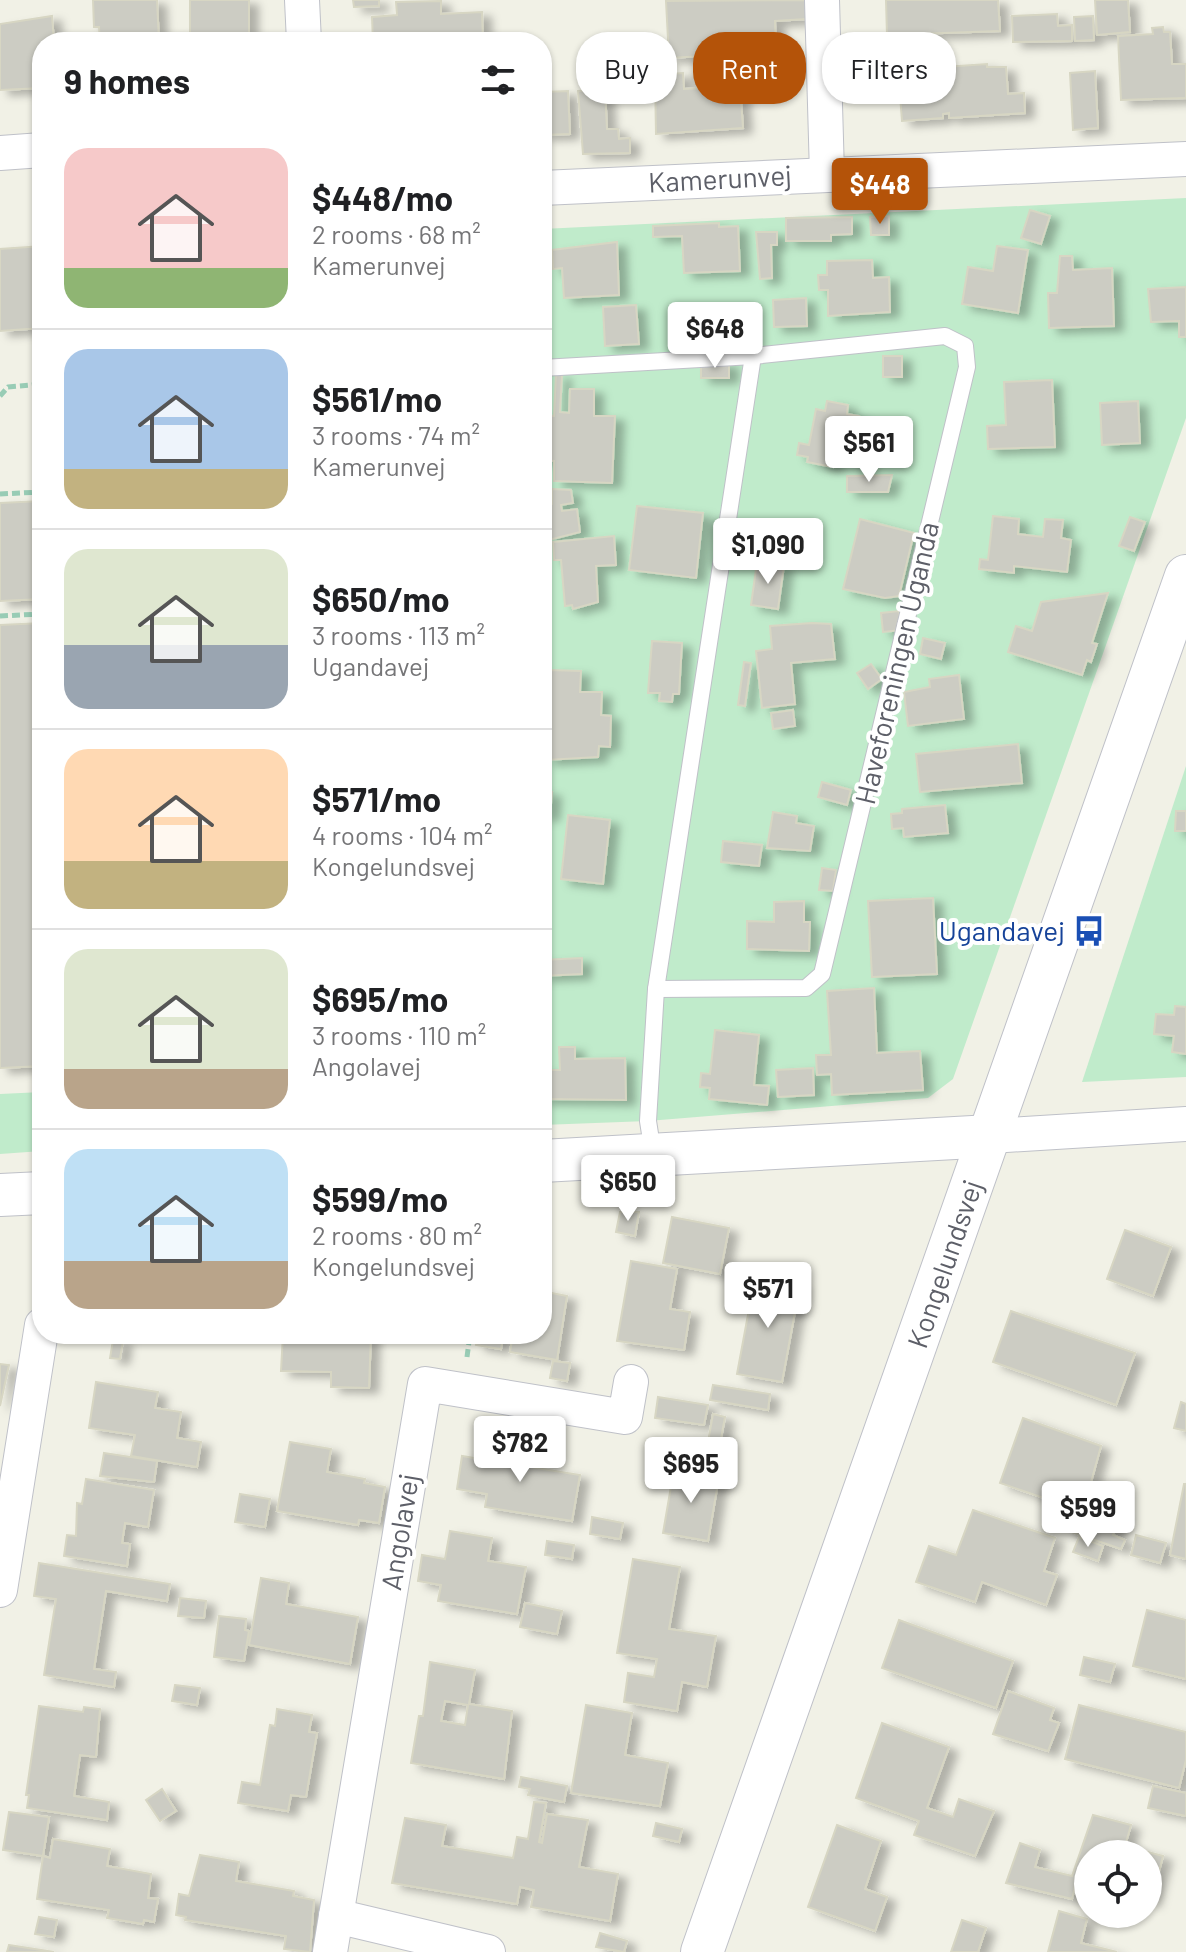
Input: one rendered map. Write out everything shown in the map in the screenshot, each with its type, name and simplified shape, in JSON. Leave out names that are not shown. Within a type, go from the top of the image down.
[{"type":"street","points":[[302,0],[304,32]]},
{"type":"street","points":[[822,0],[827,174]]},
{"type":"street","points":[[0,153],[32,151]]},
{"type":"street","name":"Kamerunvej","points":[[552,188],[1186,159]]},
{"type":"street","name":"Kongelundsvej","points":[[702,1952],[1186,576]]},
{"type":"street","points":[[552,1160],[1186,1124]]},
{"type":"street","points":[[0,1195],[32,1193]]},
{"type":"street","points":[[0,1590],[39,1344]]},
{"type":"street","name":"Angolavej","points":[[330,1952],[425,1384],[625,1417],[631,1382]]},
{"type":"street","points":[[336,1916],[488,1952]]},
{"type":"lane","name":"Haveforeningen Uganda","points":[[552,367],[753,356],[945,336],[965,346],[967,367],[822,974],[806,988],[656,989]]},
{"type":"lane","points":[[653,1155],[648,1121],[656,989],[753,356]]},
{"type":"path","points":[[0,396],[8,387],[32,385]]},
{"type":"path","points":[[0,494],[32,492]]},
{"type":"path","points":[[0,616],[32,614]]},
{"type":"green space","points":[[1186,198],[1186,418],[953,1079],[928,1098],[648,1121],[552,1125],[552,229]]},
{"type":"green space","points":[[1186,766],[1186,1077],[1082,1082]]},
{"type":"green space","points":[[32,1092],[32,1152],[0,1154],[0,1094]]},
{"type":"building","points":[[93,0],[157,0],[159,32],[99,32],[99,27],[94,27]]},
{"type":"building","points":[[190,0],[249,0],[249,32],[190,32]]},
{"type":"building","points":[[353,0],[379,0],[379,6],[354,7]]},
{"type":"building","points":[[806,0],[807,19],[775,21],[775,32],[693,32],[693,57],[677,58],[677,32],[668,32],[666,1]]},
{"type":"building","points":[[886,0],[998,0],[1000,31],[887,32]]},
{"type":"building","points":[[1095,0],[1128,0],[1130,32],[1097,35]]},
{"type":"building","points":[[441,1],[441,14],[482,12],[483,32],[373,32],[372,17],[397,15],[396,2]]},
{"type":"building","points":[[1057,14],[1058,26],[1072,25],[1072,41],[1013,42],[1012,16]]},
{"type":"building","points":[[52,16],[53,32],[32,32],[32,88],[0,90],[0,24]]},
{"type":"building","points":[[1093,16],[1094,40],[1075,41],[1074,17]]},
{"type":"building","points":[[1163,27],[1164,32],[1170,32],[1172,64],[1186,64],[1186,98],[1121,100],[1118,36],[1153,34],[1152,28]]},
{"type":"building","points":[[987,64],[987,67],[1006,67],[1008,94],[1024,93],[1025,113],[949,118],[949,113],[943,114],[943,118],[902,121],[901,104],[956,104],[956,66]]},
{"type":"building","points":[[1095,71],[1098,128],[1073,130],[1070,73]]},
{"type":"building","points":[[677,73],[683,73],[684,89],[693,89],[693,104],[741,104],[743,128],[656,134],[655,104],[677,104]]},
{"type":"building","points":[[568,91],[570,134],[552,135],[552,92]]},
{"type":"building","points":[[579,104],[606,104],[607,129],[618,129],[619,139],[630,138],[630,153],[583,154]]},
{"type":"building","points":[[1030,210],[1050,216],[1041,244],[1021,238]]},
{"type":"building","points":[[889,216],[889,235],[871,235],[870,217]]},
{"type":"building","points":[[852,217],[852,234],[831,235],[831,241],[786,241],[786,218]]},
{"type":"building","points":[[719,223],[719,227],[738,226],[740,271],[684,273],[682,236],[653,237],[653,226]]},
{"type":"building","points":[[756,232],[777,232],[777,245],[771,245],[772,278],[760,279]]},
{"type":"building","points":[[617,242],[619,295],[564,298],[562,268],[553,269],[552,250]]},
{"type":"building","points":[[997,246],[1028,250],[1018,313],[962,304],[968,267],[993,271]]},
{"type":"building","points":[[32,247],[32,329],[0,331],[0,249]]},
{"type":"building","points":[[1060,256],[1072,256],[1073,270],[1112,268],[1114,326],[1049,328],[1048,293],[1057,293]]},
{"type":"building","points":[[872,260],[873,278],[889,277],[890,312],[828,316],[828,290],[819,290],[818,275],[827,275],[827,261]]},
{"type":"building","points":[[1186,287],[1186,337],[1179,337],[1179,321],[1151,322],[1148,289]]},
{"type":"building","points":[[806,298],[807,326],[774,327],[773,300]]},
{"type":"building","points":[[636,305],[639,344],[605,346],[603,307]]},
{"type":"building","points":[[883,356],[902,356],[902,377],[883,377]]},
{"type":"building","points":[[701,362],[729,363],[729,378],[701,378]]},
{"type":"building","points":[[556,374],[562,375],[560,412],[569,413],[570,389],[594,389],[594,416],[615,416],[612,483],[554,481]]},
{"type":"building","points":[[1052,380],[1055,447],[988,449],[987,426],[1006,425],[1004,382]]},
{"type":"building","points":[[827,401],[848,405],[847,414],[859,416],[854,444],[861,445],[857,461],[835,457],[833,467],[807,462],[808,457],[797,455],[799,443],[809,445],[816,409],[825,411]]},
{"type":"building","points":[[1138,401],[1140,443],[1102,445],[1100,403]]},
{"type":"building","points":[[892,475],[888,492],[847,492],[847,476]]},
{"type":"building","points":[[552,489],[571,490],[573,503],[561,505],[562,511],[577,509],[580,532],[552,539]]},
{"type":"building","points":[[32,501],[32,599],[0,601],[0,503]]},
{"type":"building","points":[[637,506],[703,513],[696,578],[629,570]]},
{"type":"building","points":[[993,516],[1019,519],[1018,534],[1043,537],[1045,519],[1063,520],[1061,538],[1071,540],[1067,572],[1014,566],[1014,573],[979,569],[980,559],[988,560]]},
{"type":"building","points":[[1130,517],[1145,522],[1134,551],[1119,546]]},
{"type":"building","points":[[860,519],[914,533],[899,596],[885,598],[843,589]]},
{"type":"building","points":[[614,536],[616,565],[596,566],[598,602],[573,609],[572,605],[565,606],[561,560],[554,560],[553,542]]},
{"type":"building","points":[[757,562],[784,566],[778,609],[751,605]]},
{"type":"building","points":[[1108,593],[1092,643],[1097,644],[1091,662],[1087,660],[1082,675],[1008,652],[1016,626],[1032,631],[1041,602]]},
{"type":"building","points":[[899,611],[901,630],[883,632],[881,613]]},
{"type":"building","points":[[32,623],[32,1066],[0,1068],[0,625]]},
{"type":"building","points":[[831,624],[835,659],[791,663],[795,704],[762,708],[756,651],[772,649],[770,626]]},
{"type":"building","points":[[923,638],[945,643],[941,659],[920,654]]},
{"type":"building","points":[[652,641],[682,643],[679,694],[673,694],[672,702],[659,701],[660,693],[648,693]]},
{"type":"building","points":[[744,662],[751,663],[745,706],[738,705]]},
{"type":"building","points":[[871,664],[882,679],[868,689],[857,673]]},
{"type":"building","points":[[552,670],[581,671],[580,692],[602,692],[601,715],[611,716],[610,747],[599,746],[598,757],[552,760]]},
{"type":"building","points":[[959,675],[964,719],[908,726],[904,692],[930,687],[929,679]]},
{"type":"building","points":[[793,710],[795,726],[773,729],[771,713]]},
{"type":"building","points":[[1018,744],[1022,783],[920,792],[916,754]]},
{"type":"building","points":[[822,782],[851,790],[847,805],[818,797]]},
{"type":"building","points":[[945,805],[948,833],[904,837],[903,828],[892,829],[891,814],[902,813],[902,809]]},
{"type":"building","points":[[1176,811],[1186,811],[1186,831],[1175,831]]},
{"type":"building","points":[[773,812],[797,816],[796,823],[814,826],[810,851],[767,848]]},
{"type":"building","points":[[568,815],[610,820],[603,884],[561,879]]},
{"type":"building","points":[[723,841],[762,845],[759,866],[721,862]]},
{"type":"building","points":[[822,868],[836,870],[833,891],[819,890]]},
{"type":"building","points":[[933,898],[937,974],[872,977],[868,901]]},
{"type":"building","points":[[804,901],[804,922],[810,922],[809,951],[747,949],[747,921],[774,922],[774,902]]},
{"type":"building","points":[[582,958],[582,974],[552,976],[552,960]]},
{"type":"building","points":[[874,988],[877,1053],[920,1051],[923,1090],[832,1095],[831,1074],[817,1075],[816,1055],[831,1055],[827,991]]},
{"type":"building","points":[[1175,1006],[1186,1007],[1186,1054],[1172,1052],[1174,1036],[1154,1034],[1156,1014],[1174,1015]]},
{"type":"building","points":[[715,1030],[759,1035],[754,1085],[769,1086],[767,1105],[709,1099],[710,1088],[700,1087],[701,1073],[710,1074]]},
{"type":"building","points":[[559,1047],[575,1047],[575,1059],[625,1058],[626,1100],[552,1099],[552,1070],[560,1070]]},
{"type":"building","points":[[813,1068],[814,1095],[778,1097],[776,1070]]},
{"type":"building","points":[[620,1212],[639,1212],[635,1236],[616,1232]]},
{"type":"building","points":[[672,1217],[729,1228],[720,1274],[663,1263]]},
{"type":"building","points":[[1125,1230],[1171,1247],[1153,1296],[1107,1279]]},
{"type":"building","points":[[631,1261],[677,1269],[670,1309],[690,1312],[684,1350],[617,1341]]},
{"type":"building","points":[[755,1277],[800,1285],[782,1382],[737,1374]]},
{"type":"building","points":[[552,1293],[567,1296],[557,1360],[510,1352],[511,1344],[552,1344]]},
{"type":"building","points":[[1011,1311],[1135,1353],[1116,1405],[993,1362]]},
{"type":"building","points":[[112,1344],[122,1344],[120,1359],[110,1358]]},
{"type":"building","points":[[282,1344],[371,1344],[369,1388],[331,1387],[331,1372],[281,1371]]},
{"type":"building","points":[[476,1344],[502,1344],[501,1349]]},
{"type":"building","points":[[553,1361],[570,1363],[567,1381],[550,1378]]},
{"type":"building","points":[[0,1364],[9,1365],[0,1406]]},
{"type":"building","points":[[96,1382],[158,1392],[155,1408],[181,1412],[177,1438],[201,1442],[197,1467],[131,1456],[135,1435],[89,1428]]},
{"type":"building","points":[[713,1385],[770,1394],[768,1410],[710,1400]]},
{"type":"building","points":[[658,1397],[708,1405],[704,1425],[655,1418]]},
{"type":"building","points":[[1181,1402],[1186,1404],[1186,1431],[1174,1428]]},
{"type":"building","points":[[713,1414],[725,1417],[716,1466],[704,1464]]},
{"type":"building","points":[[1023,1418],[1101,1446],[1085,1504],[1119,1517],[1113,1535],[1125,1540],[1121,1549],[1065,1530],[1073,1508],[1000,1483]]},
{"type":"building","points":[[290,1442],[331,1449],[327,1472],[365,1479],[364,1483],[385,1487],[379,1523],[359,1520],[358,1525],[277,1511]]},
{"type":"building","points":[[501,1443],[533,1448],[530,1467],[580,1475],[572,1521],[485,1507],[487,1494],[457,1489],[462,1456],[498,1462]]},
{"type":"building","points":[[104,1453],[157,1461],[154,1482],[100,1476]]},
{"type":"building","points":[[674,1469],[719,1477],[708,1541],[663,1533]]},
{"type":"building","points":[[86,1479],[154,1490],[148,1527],[125,1523],[122,1543],[130,1544],[127,1566],[64,1556],[67,1535],[76,1536],[77,1503],[82,1504]]},
{"type":"building","points":[[1186,1484],[1186,1559],[1170,1555]]},
{"type":"building","points":[[240,1494],[270,1499],[265,1527],[235,1522]]},
{"type":"building","points":[[973,1510],[1055,1538],[1044,1571],[1057,1575],[1046,1605],[982,1582],[975,1602],[916,1582],[929,1546],[956,1555]]},
{"type":"building","points":[[592,1517],[623,1523],[620,1539],[590,1534]]},
{"type":"building","points":[[450,1531],[492,1538],[488,1561],[526,1567],[517,1614],[438,1601],[441,1585],[418,1581],[422,1555],[445,1559]]},
{"type":"building","points":[[1136,1535],[1166,1543],[1160,1563],[1131,1555]]},
{"type":"building","points":[[1079,1537],[1103,1546],[1098,1561],[1073,1552]]},
{"type":"building","points":[[547,1541],[574,1545],[572,1559],[545,1555]]},
{"type":"building","points":[[633,1559],[680,1567],[669,1629],[716,1636],[707,1687],[682,1682],[677,1711],[624,1702],[628,1673],[654,1677],[657,1659],[617,1653]]},
{"type":"building","points":[[39,1563],[170,1584],[167,1601],[106,1591],[94,1669],[116,1672],[114,1687],[44,1675],[56,1599],[34,1596]]},
{"type":"building","points":[[261,1578],[289,1583],[286,1604],[358,1617],[350,1664],[249,1645]]},
{"type":"building","points":[[180,1598],[206,1601],[204,1618],[178,1616]]},
{"type":"building","points":[[525,1603],[562,1611],[557,1634],[520,1627]]},
{"type":"building","points":[[1147,1610],[1186,1620],[1186,1679],[1133,1666]]},
{"type":"building","points":[[219,1616],[246,1619],[245,1630],[249,1631],[244,1661],[214,1657]]},
{"type":"building","points":[[899,1620],[1013,1661],[996,1708],[882,1668]]},
{"type":"building","points":[[1084,1657],[1115,1664],[1110,1682],[1080,1675]]},
{"type":"building","points":[[430,1662],[475,1670],[469,1704],[512,1711],[504,1779],[411,1763],[419,1716],[423,1716]],"holes":[[[445,1701],[468,1705],[465,1725],[441,1721]]]},
{"type":"building","points":[[175,1685],[200,1688],[197,1705],[172,1701]]},
{"type":"building","points":[[1008,1691],[1054,1708],[1050,1720],[1059,1723],[1048,1751],[993,1734]]},
{"type":"building","points":[[586,1705],[632,1713],[625,1755],[668,1763],[660,1806],[571,1793]]},
{"type":"building","points":[[1079,1705],[1186,1732],[1186,1760],[1179,1788],[1065,1759]]},
{"type":"building","points":[[39,1706],[83,1712],[84,1707],[100,1709],[96,1757],[80,1755],[74,1796],[109,1802],[107,1820],[27,1808],[29,1795],[26,1795]]},
{"type":"building","points":[[277,1709],[312,1715],[309,1732],[317,1733],[306,1797],[291,1795],[288,1811],[238,1803],[242,1782],[260,1785],[270,1725],[275,1726]]},
{"type":"building","points":[[882,1723],[949,1747],[927,1808],[953,1817],[959,1799],[994,1811],[975,1856],[914,1835],[919,1821],[856,1798]]},
{"type":"building","points":[[521,1777],[567,1786],[564,1802],[528,1795],[530,1789],[519,1787]]},
{"type":"building","points":[[1153,1786],[1186,1793],[1186,1816],[1148,1808]]},
{"type":"building","points":[[162,1789],[176,1811],[160,1821],[146,1800]]},
{"type":"building","points":[[534,1802],[546,1803],[539,1842],[542,1843],[547,1814],[588,1820],[579,1867],[618,1874],[610,1921],[531,1907],[534,1890],[520,1887],[517,1904],[392,1883],[405,1818],[446,1825],[442,1846],[513,1858],[517,1837],[528,1839]]},
{"type":"building","points":[[9,1812],[49,1817],[43,1856],[3,1850]]},
{"type":"building","points":[[1093,1815],[1131,1825],[1127,1840],[1084,1840]]},
{"type":"building","points":[[656,1823],[682,1829],[679,1842],[653,1836]]},
{"type":"building","points":[[837,1825],[881,1841],[865,1889],[887,1897],[875,1931],[808,1907]]},
{"type":"building","points":[[53,1839],[110,1849],[107,1866],[151,1874],[148,1898],[158,1899],[154,1922],[144,1920],[143,1924],[107,1918],[109,1910],[37,1899],[43,1856],[50,1858]]},
{"type":"building","points":[[1020,1843],[1040,1850],[1035,1867],[1072,1876],[1074,1870],[1072,1899],[1006,1883]]},
{"type":"building","points":[[200,1855],[239,1862],[236,1881],[294,1891],[293,1896],[314,1900],[310,1952],[284,1949],[286,1936],[185,1920],[186,1917],[176,1915],[179,1894],[189,1896]]},
{"type":"building","points":[[1059,1911],[1074,1915],[1074,1928],[1085,1928],[1081,1943],[1117,1952],[1048,1952]]},
{"type":"building","points":[[39,1917],[57,1920],[54,1937],[35,1934]]},
{"type":"building","points":[[962,1920],[986,1928],[978,1952],[951,1952]]},
{"type":"building","points":[[600,1933],[627,1941],[624,1952],[596,1947]]},
{"type":"building","points":[[9,1945],[54,1952],[7,1952]]},
{"type":"place","name":"Ugandavej","points":[[1089,931]]}]
